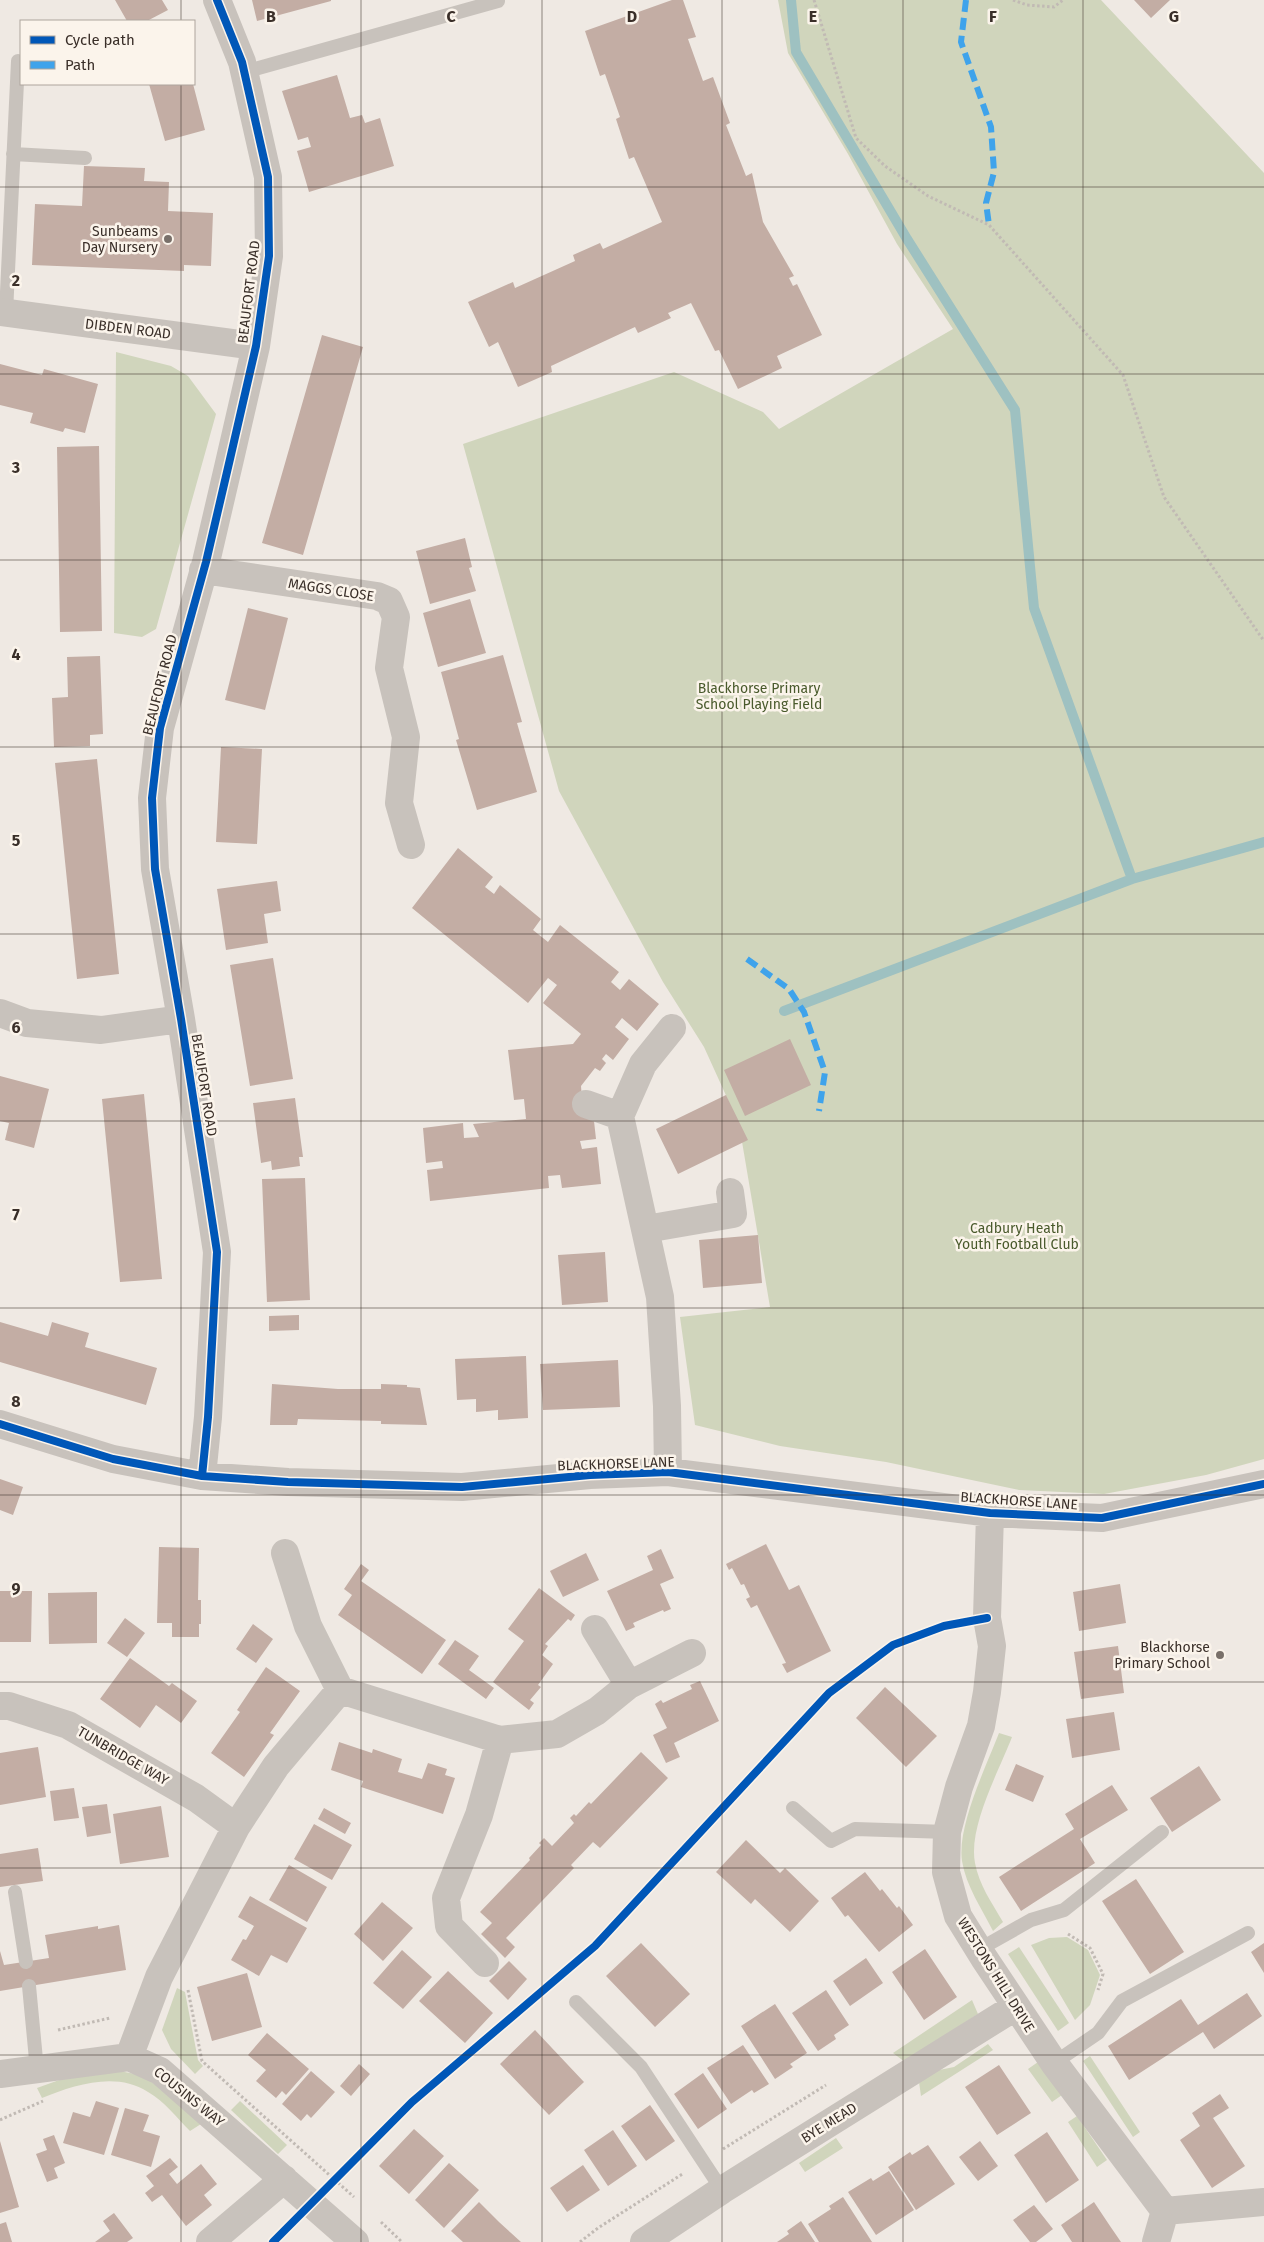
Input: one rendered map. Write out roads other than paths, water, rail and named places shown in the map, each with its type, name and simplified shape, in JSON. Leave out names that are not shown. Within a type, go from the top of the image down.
[{"type":"street","name":"BEAUFORT ROAD","points":[[202,1476],[208,1417],[217,1252],[181,1019],[155,868],[152,798],[160,728],[203,570],[256,346],[269,256],[268,177],[242,62],[217,0]]},
{"type":"street","name":"DIBDEN ROAD","points":[[3,313],[256,346]]},
{"type":"street","name":"MAGGS CLOSE","points":[[203,570],[377,596],[389,601],[396,617],[389,668],[406,737],[399,803],[411,845]]},
{"type":"street","points":[[0,1013],[27,1023],[101,1030],[181,1019]]},
{"type":"street","points":[[586,1104],[620,1116],[643,1064],[672,1028]]},
{"type":"street","name":"BLACKHORSE LANE","points":[[620,1116],[660,1297],[667,1406],[668,1472]]},
{"type":"street","points":[[646,1229],[733,1214],[730,1192]]},
{"type":"street","name":"BLACKHORSE LANE","points":[[0,1424],[113,1459],[202,1476],[288,1482],[462,1487],[590,1475],[668,1472],[990,1513],[1102,1518],[1264,1484]]},
{"type":"street","name":"WESTONS HILL DRIVE","points":[[990,1513],[987,1618],[992,1646],[987,1692],[981,1726],[947,1832],[946,1872],[958,1916],[978,1950],[1054,2063],[1165,2211]]},
{"type":"street","points":[[285,1553],[308,1626],[340,1690],[500,1740],[557,1734],[596,1711],[629,1686],[692,1653]]},
{"type":"street","points":[[595,1629],[629,1686]]},
{"type":"street","points":[[14,2074],[129,2057],[159,1977],[236,1827],[276,1766],[340,1690]]},
{"type":"street","name":"TUNBRIDGE WAY","points":[[0,1706],[9,1706],[68,1725],[196,1798],[236,1827]]},
{"type":"street","points":[[485,1963],[449,1926],[446,1898],[479,1815],[500,1740]]},
{"type":"street","name":"BYE MEAD","points":[[644,2242],[722,2190],[1015,2007]]},
{"type":"street","name":"COUSINS WAY","points":[[129,2057],[160,2071],[355,2242]]},
{"type":"street","points":[[210,2242],[284,2179]]},
{"type":"street","points":[[1156,2242],[1165,2211],[1264,2202]]},
{"type":"lane","points":[[244,72],[498,1]]},
{"type":"lane","points":[[3,313],[14,154],[18,61]]},
{"type":"lane","points":[[14,154],[85,158]]},
{"type":"lane","points":[[792,1808],[831,1841],[855,1829],[947,1832]]},
{"type":"lane","points":[[978,1950],[1031,1920],[1064,1910],[1162,1832]]},
{"type":"lane","points":[[15,1892],[26,1962]]},
{"type":"lane","points":[[1054,2063],[1098,2033],[1122,2001],[1248,1933]]},
{"type":"lane","points":[[14,2074],[34,2036],[29,1986]]},
{"type":"lane","points":[[576,2002],[641,2068],[722,2190]]},
{"type":"waterway","points":[[791,0],[796,52],[907,239],[1015,410],[1034,608],[1132,879]]},
{"type":"waterway","points":[[784,1011],[1132,879],[1264,842]]},
{"type":"place","name":"Sunbeams Day Nursery","points":[[168,239]]},
{"type":"place","name":"Blackhorse Primary School","points":[[1220,1655]]},
{"type":"park label","name":"Blackhorse Primary School Playing Field","points":[[759,696]]},
{"type":"park label","name":"Cadbury Heath Youth Football Club","points":[[1017,1236]]}]
